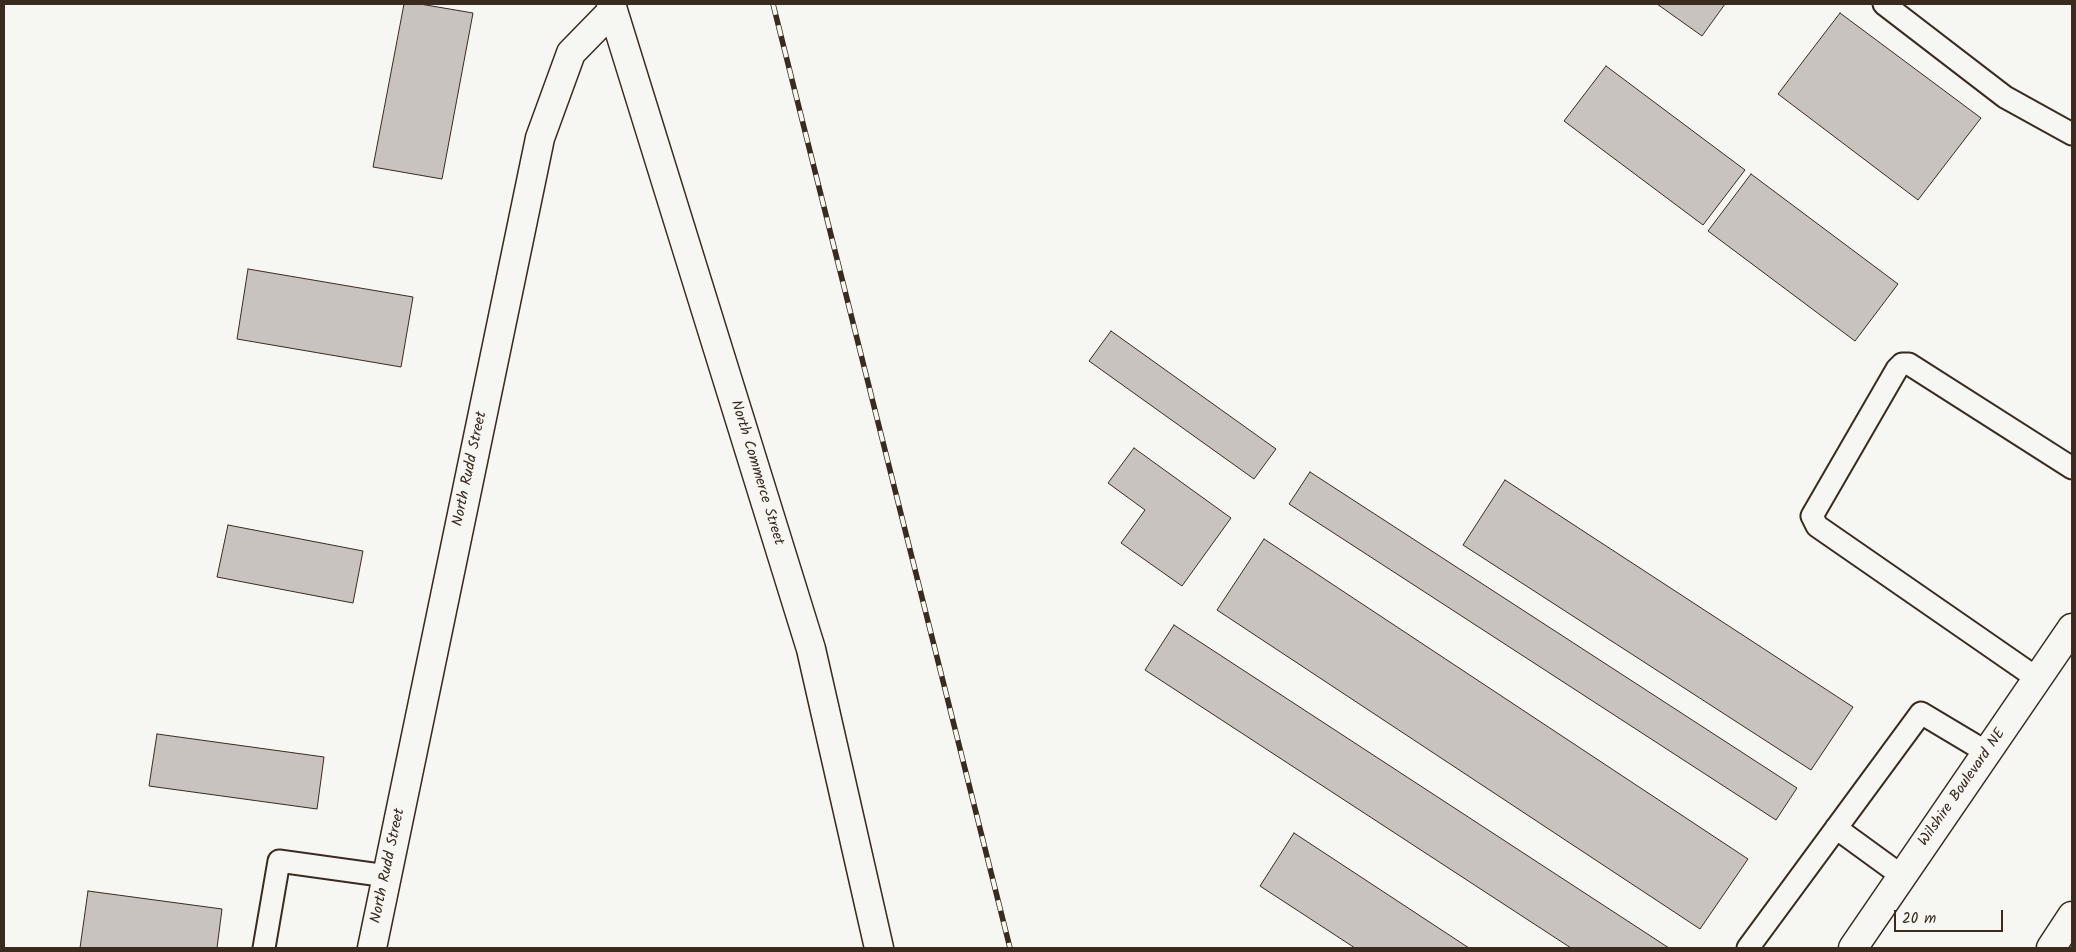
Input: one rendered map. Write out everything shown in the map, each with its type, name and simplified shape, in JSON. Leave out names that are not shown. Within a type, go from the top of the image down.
[{"type":"street","name":"North Rudd Street","points":[[372,948],[540,138],[571,54],[612,7]]},
{"type":"street","name":"North Commerce Street","points":[[612,7],[811,649],[879,948]]},
{"type":"street","name":"Wilshire Boulevard NE","points":[[1853,948],[2072,628]]},
{"type":"street","points":[[2051,948],[2072,916]]},
{"type":"lane","points":[[1884,4],[2005,97],[2072,134]]},
{"type":"lane","points":[[2038,679],[1817,526],[1812,516],[1897,369],[1902,364],[1908,364],[2072,468]]},
{"type":"lane","points":[[1748,948],[1921,713],[1988,753]]},
{"type":"lane","points":[[1836,828],[1902,876]]},
{"type":"lane","points":[[264,948],[279,861],[387,876]]},
{"type":"building","points":[[404,4],[420,4],[473,13],[442,179],[373,167]]},
{"type":"building","points":[[1657,4],[1725,4],[1702,36]]},
{"type":"building","points":[[1840,13],[1981,118],[1918,200],[1778,94]]},
{"type":"building","points":[[1606,66],[1745,170],[1703,225],[1564,121]]},
{"type":"building","points":[[1751,174],[1898,284],[1855,341],[1708,231]]},
{"type":"building","points":[[248,269],[413,297],[401,367],[237,339]]},
{"type":"building","points":[[1111,331],[1276,449],[1254,479],[1089,361]]},
{"type":"building","points":[[1134,448],[1231,518],[1182,586],[1121,543],[1145,510],[1108,483]]},
{"type":"building","points":[[1310,472],[1797,788],[1776,820],[1289,504]]},
{"type":"building","points":[[1505,480],[1853,707],[1811,770],[1463,545]]},
{"type":"building","points":[[228,525],[363,551],[353,603],[217,577]]},
{"type":"building","points":[[1264,539],[1748,859],[1700,929],[1217,610]]},
{"type":"building","points":[[1174,625],[1669,948],[1571,948],[1145,670]]},
{"type":"building","points":[[157,734],[324,757],[317,809],[149,786]]},
{"type":"building","points":[[1294,833],[1469,948],[1355,948],[1260,886]]},
{"type":"building","points":[[88,891],[222,909],[217,948],[80,948]]},
{"type":"railway","points":[[773,4],[1010,948]]}]
